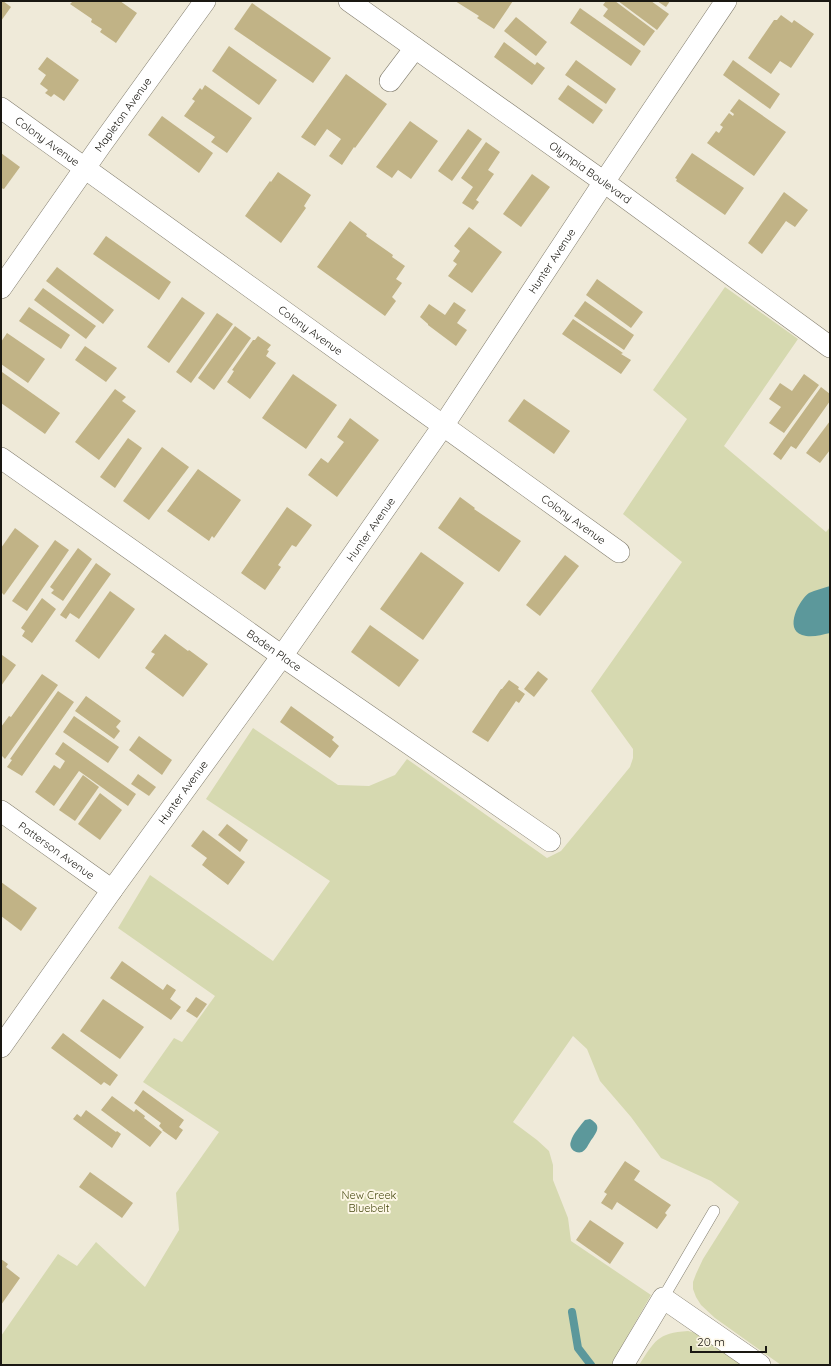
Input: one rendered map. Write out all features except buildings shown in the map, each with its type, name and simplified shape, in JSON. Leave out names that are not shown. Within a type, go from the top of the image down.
[{"type":"street","name":"Mapleton Avenue","points":[[1,288],[84,169],[205,1]]},
{"type":"street","name":"Olympia Boulevard","points":[[349,1],[604,182],[830,347]]},
{"type":"street","name":"Hunter Avenue","points":[[1,1047],[112,890],[282,656],[443,426],[604,182],[726,1]]},
{"type":"street","points":[[390,81],[416,48]]},
{"type":"street","name":"Colony Avenue","points":[[1,108],[619,552]]},
{"type":"street","name":"Baden Place","points":[[1,458],[282,656],[550,841]]},
{"type":"street","name":"Patterson Avenue","points":[[1,811],[112,890]]},
{"type":"street","points":[[623,1365],[663,1298],[760,1365]]},
{"type":"lane","points":[[663,1298],[714,1211]]},
{"type":"green space","name":"New Creek Bluebelt","points":[[725,287],[798,339],[724,446],[826,532],[830,527],[830,1365],[781,1365],[715,1318],[701,1305],[693,1289],[693,1282],[703,1259],[739,1202],[711,1181],[661,1158],[631,1117],[600,1081],[587,1049],[573,1036],[513,1122],[549,1151],[553,1165],[553,1180],[568,1218],[571,1241],[651,1295],[611,1365],[1,1365],[1,1336],[58,1254],[77,1266],[96,1242],[145,1287],[179,1230],[176,1193],[219,1132],[143,1082],[174,1038],[182,1042],[215,996],[118,928],[150,875],[273,961],[330,881],[206,799],[253,728],[338,785],[369,786],[395,775],[407,759],[547,858],[561,851],[630,767],[633,758],[633,749],[591,691],[682,562],[623,514],[687,419],[653,390]]},
{"type":"green space","points":[[688,1331],[700,1334],[746,1365],[639,1365],[653,1344],[663,1336]]},
{"type":"water","points":[[830,586],[830,633],[809,636],[802,635],[797,632],[794,627],[794,621],[795,614],[801,602],[809,593]]},
{"type":"water","points":[[590,1119],[596,1124],[596,1133],[582,1152],[577,1152],[570,1146],[572,1138],[585,1120]]},
{"type":"waterway","points":[[572,1312],[578,1348],[591,1365]]}]
